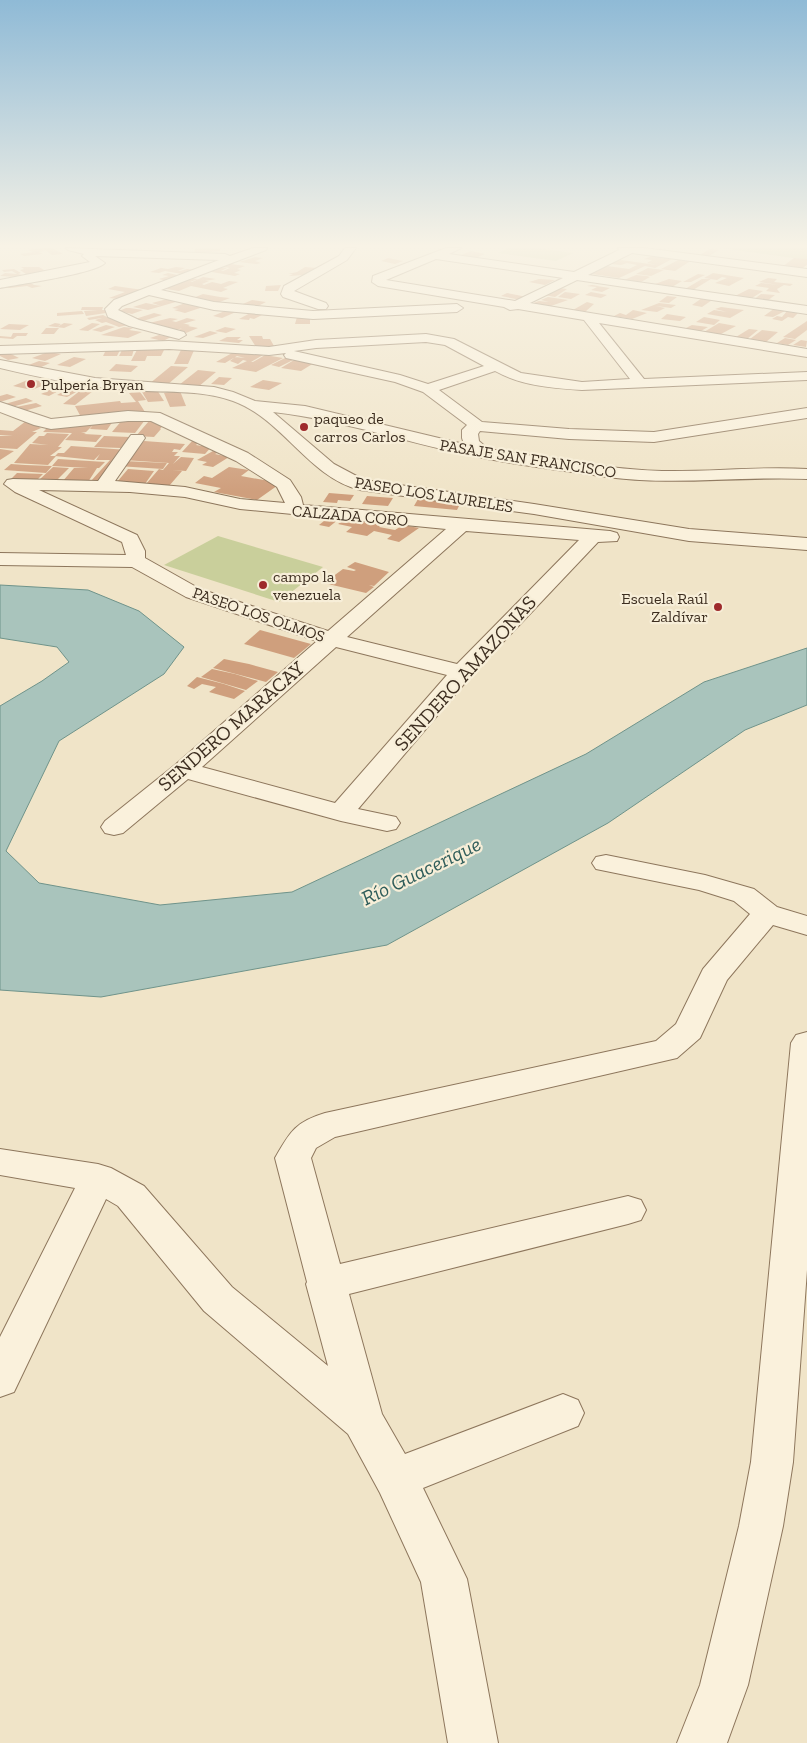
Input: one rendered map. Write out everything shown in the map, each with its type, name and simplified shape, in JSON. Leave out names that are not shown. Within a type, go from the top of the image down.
[{"type":"street","points":[[157,329],[224,348]]},
{"type":"street","points":[[598,329],[640,383]]},
{"type":"street","points":[[656,329],[807,353]]},
{"type":"street","points":[[672,332],[676,329]]},
{"type":"street","points":[[269,351],[316,344],[426,338],[449,342],[517,377],[549,383],[582,386],[805,376]]},
{"type":"street","points":[[0,350],[169,345],[269,351],[334,363],[428,389],[478,426],[570,434],[654,437],[807,413]]},
{"type":"street","name":"PASEO LOS LAURELES","points":[[0,364],[82,382],[215,393],[239,398],[267,412],[343,479],[360,485],[534,509],[689,535],[807,544]]},
{"type":"street","points":[[787,364],[805,376]]},
{"type":"street","points":[[428,389],[497,366]]},
{"type":"street","name":"PASAJE SAN FRANCISCO","points":[[252,405],[305,411],[483,453],[609,472],[656,476],[805,473]]},
{"type":"street","points":[[0,407],[40,422],[51,424],[128,416],[154,416],[242,457],[284,484],[292,497],[295,510]]},
{"type":"street","points":[[478,426],[470,430],[469,438],[473,445],[483,453]]},
{"type":"street","points":[[103,486],[137,438]]},
{"type":"street","points":[[0,559],[136,561],[135,551],[130,539],[6,481]]},
{"type":"street","name":"CALZADA CORO","points":[[6,481],[185,492],[240,504],[460,526],[629,538],[689,535]]},
{"type":"street","name":"SENDERO MARACAY","points":[[114,827],[184,770],[460,526]]},
{"type":"street","name":"SENDERO AMAZONAS","points":[[342,813],[462,672],[592,536]]},
{"type":"street","name":"PASEO LOS OLMOS","points":[[136,561],[193,593],[331,639],[462,672]]},
{"type":"street","points":[[184,770],[342,813],[387,823]]},
{"type":"street","points":[[606,864],[705,883],[744,895],[767,912],[807,926]]},
{"type":"street","points":[[473,1743],[444,1579],[395,1478],[363,1420],[325,1284],[293,1158],[304,1138],[325,1126],[666,1050],[689,1030],[714,976],[767,912]]},
{"type":"street","points":[[702,1743],[724,1685],[761,1526],[772,1462],[807,1043]]},
{"type":"street","points":[[0,1162],[98,1178],[131,1196],[218,1299],[363,1420]]},
{"type":"street","points":[[0,1379],[98,1178]]},
{"type":"street","points":[[325,1284],[628,1210]]},
{"type":"street","points":[[395,1478],[563,1413]]},
{"type":"green space","name":"campo la venezuela","points":[[218,536],[323,567],[279,602],[164,565]]},
{"type":"water","name":"Río Guacerique","points":[[0,585],[88,590],[139,611],[184,647],[164,674],[59,741],[6,851],[39,883],[160,905],[292,892],[586,754],[704,682],[807,648],[807,705],[745,730],[608,823],[387,945],[101,997],[0,990],[0,706],[42,681],[69,662],[57,647],[0,638]]},
{"type":"building","points":[[45,329],[58,329],[54,334],[41,334]]},
{"type":"building","points":[[94,329],[108,329],[101,332],[92,330]]},
{"type":"building","points":[[117,329],[142,332],[128,338],[101,335]]},
{"type":"building","points":[[180,329],[195,329],[186,333],[177,331]]},
{"type":"building","points":[[219,329],[235,329],[226,333],[215,331]]},
{"type":"building","points":[[708,329],[730,329],[721,334],[704,332]]},
{"type":"building","points":[[748,329],[758,330],[747,339],[736,337]]},
{"type":"building","points":[[794,329],[807,329],[795,339],[783,337]]},
{"type":"building","points":[[762,330],[778,332],[766,342],[750,339]]},
{"type":"building","points":[[210,331],[218,333],[203,338],[194,337]]},
{"type":"building","points":[[13,333],[28,333],[26,336],[17,336],[13,339],[0,338],[0,336],[11,337]]},
{"type":"building","points":[[159,335],[171,337],[163,341],[150,338]]},
{"type":"building","points":[[249,336],[262,336],[263,339],[270,339],[274,346],[256,347]]},
{"type":"building","points":[[227,337],[241,337],[237,340],[243,340],[239,343],[219,341]]},
{"type":"building","points":[[785,338],[796,340],[788,345],[777,343]]},
{"type":"building","points":[[801,340],[807,341],[806,347],[793,345]]},
{"type":"building","points":[[107,348],[121,348],[117,356],[103,356]]},
{"type":"building","points":[[138,348],[165,348],[161,356],[147,356],[145,361],[131,361]]},
{"type":"building","points":[[182,348],[195,348],[188,364],[174,364]]},
{"type":"building","points":[[134,349],[132,356],[119,356],[122,350]]},
{"type":"building","points":[[3,350],[19,358],[8,360],[0,356],[0,351]]},
{"type":"building","points":[[48,352],[61,354],[45,361],[32,358]]},
{"type":"building","points":[[232,353],[263,355],[251,362],[265,355],[283,358],[256,372],[232,368],[247,361],[243,360],[238,364],[230,361],[234,358],[225,363],[216,362]]},
{"type":"building","points":[[74,357],[86,359],[70,367],[57,365]]},
{"type":"building","points":[[285,358],[293,360],[279,367],[271,365]]},
{"type":"building","points":[[294,360],[314,363],[301,371],[281,368]]},
{"type":"building","points":[[39,361],[50,363],[37,369],[26,366]]},
{"type":"building","points":[[116,364],[138,366],[131,372],[109,371]]},
{"type":"building","points":[[171,366],[188,367],[167,385],[149,384]]},
{"type":"building","points":[[198,370],[216,372],[198,387],[179,385]]},
{"type":"building","points":[[219,377],[232,378],[224,385],[211,384]]},
{"type":"building","name":"Pulpería Bryan","points":[[30,379],[49,383],[32,390],[13,386]]},
{"type":"building","points":[[263,380],[282,383],[269,390],[250,387]]},
{"type":"building","points":[[58,386],[66,387],[49,396],[41,394]]},
{"type":"building","points":[[70,388],[80,390],[67,397],[57,395]]},
{"type":"building","points":[[81,390],[93,391],[75,405],[63,404]]},
{"type":"building","points":[[157,390],[164,401],[148,402],[142,392]]},
{"type":"building","points":[[180,391],[186,406],[170,407],[164,393]]},
{"type":"building","points":[[140,392],[146,400],[138,401],[145,412],[82,419],[75,406],[120,401],[121,403],[136,402],[129,393]]},
{"type":"building","points":[[7,394],[16,397],[0,402],[0,396]]},
{"type":"building","points":[[26,398],[33,401],[12,407],[5,404]]},
{"type":"building","points":[[36,403],[42,406],[24,411],[16,407]]},
{"type":"building","points":[[123,419],[145,420],[135,433],[112,432]]},
{"type":"building","points":[[26,421],[41,428],[32,432],[37,432],[17,449],[0,448],[0,436],[13,436],[0,435],[0,430],[13,431]]},
{"type":"building","points":[[113,421],[107,430],[90,429],[93,425],[86,432],[81,432],[86,433],[84,434],[102,435],[96,442],[65,440],[72,433],[43,432],[46,429]]},
{"type":"building","points":[[149,421],[166,422],[154,437],[136,436]]},
{"type":"building","points":[[47,433],[69,434],[58,447],[62,447],[50,456],[56,456],[48,465],[14,463],[30,444],[48,445],[32,443],[39,436],[44,436]]},
{"type":"building","points":[[104,436],[130,437],[121,448],[94,447]]},
{"type":"building","points":[[193,440],[200,441],[196,445],[202,446],[204,443],[212,446],[205,454],[182,452]]},
{"type":"building","points":[[144,441],[185,444],[180,450],[174,449],[172,452],[178,452],[174,456],[180,456],[173,464],[181,457],[194,458],[186,471],[172,470],[182,471],[169,486],[146,484],[159,469],[163,470],[169,463],[124,460]]},
{"type":"building","points":[[71,446],[128,450],[103,482],[91,481],[110,460],[96,460],[100,454],[94,460],[55,456],[58,453],[64,453]]},
{"type":"building","points":[[0,449],[14,451],[0,460]]},
{"type":"building","points":[[213,451],[219,452],[215,454],[229,457],[213,467],[202,465],[207,462],[197,460]]},
{"type":"building","points":[[58,459],[105,462],[97,468],[88,482],[62,482],[74,468],[88,468],[52,466]]},
{"type":"building","points":[[123,461],[167,463],[163,469],[118,466]]},
{"type":"building","points":[[11,464],[52,466],[46,473],[4,470]]},
{"type":"building","points":[[53,467],[69,468],[55,482],[38,481]]},
{"type":"building","points":[[229,467],[249,470],[241,476],[281,483],[257,500],[214,492],[221,488],[195,483],[204,476],[212,478]]},
{"type":"building","points":[[128,469],[154,471],[145,484],[117,482]]},
{"type":"building","points":[[17,473],[43,474],[36,481],[10,480]]},
{"type":"building","points":[[329,493],[354,495],[350,501],[338,500],[337,503],[323,502]]},
{"type":"building","points":[[367,496],[393,498],[388,506],[362,504]]},
{"type":"building","points":[[418,499],[461,502],[457,510],[414,506]]},
{"type":"building","points":[[329,517],[339,519],[329,527],[319,525]]},
{"type":"building","points":[[347,518],[395,530],[403,525],[419,528],[399,542],[387,539],[392,535],[374,531],[367,536],[346,532],[352,527],[338,524]]},
{"type":"building","points":[[355,562],[389,572],[374,586],[369,585],[374,587],[366,593],[324,583],[343,569],[356,570],[347,567]]},
{"type":"building","points":[[260,630],[311,644],[294,658],[244,644]]},
{"type":"building","points":[[224,659],[278,672],[266,682],[213,668]]},
{"type":"building","points":[[212,669],[258,681],[246,690],[201,677]]},
{"type":"building","points":[[197,677],[245,691],[234,699],[209,692],[216,687],[202,684],[194,689],[187,686]]},
{"type":"place","name":"Pulpería Bryan","points":[[31,384]]},
{"type":"place","name":"paqueo de carros Carlos","points":[[304,427]]},
{"type":"place","name":"campo la venezuela","points":[[263,585]]},
{"type":"place","name":"Escuela Raúl Zaldívar","points":[[718,607]]}]
